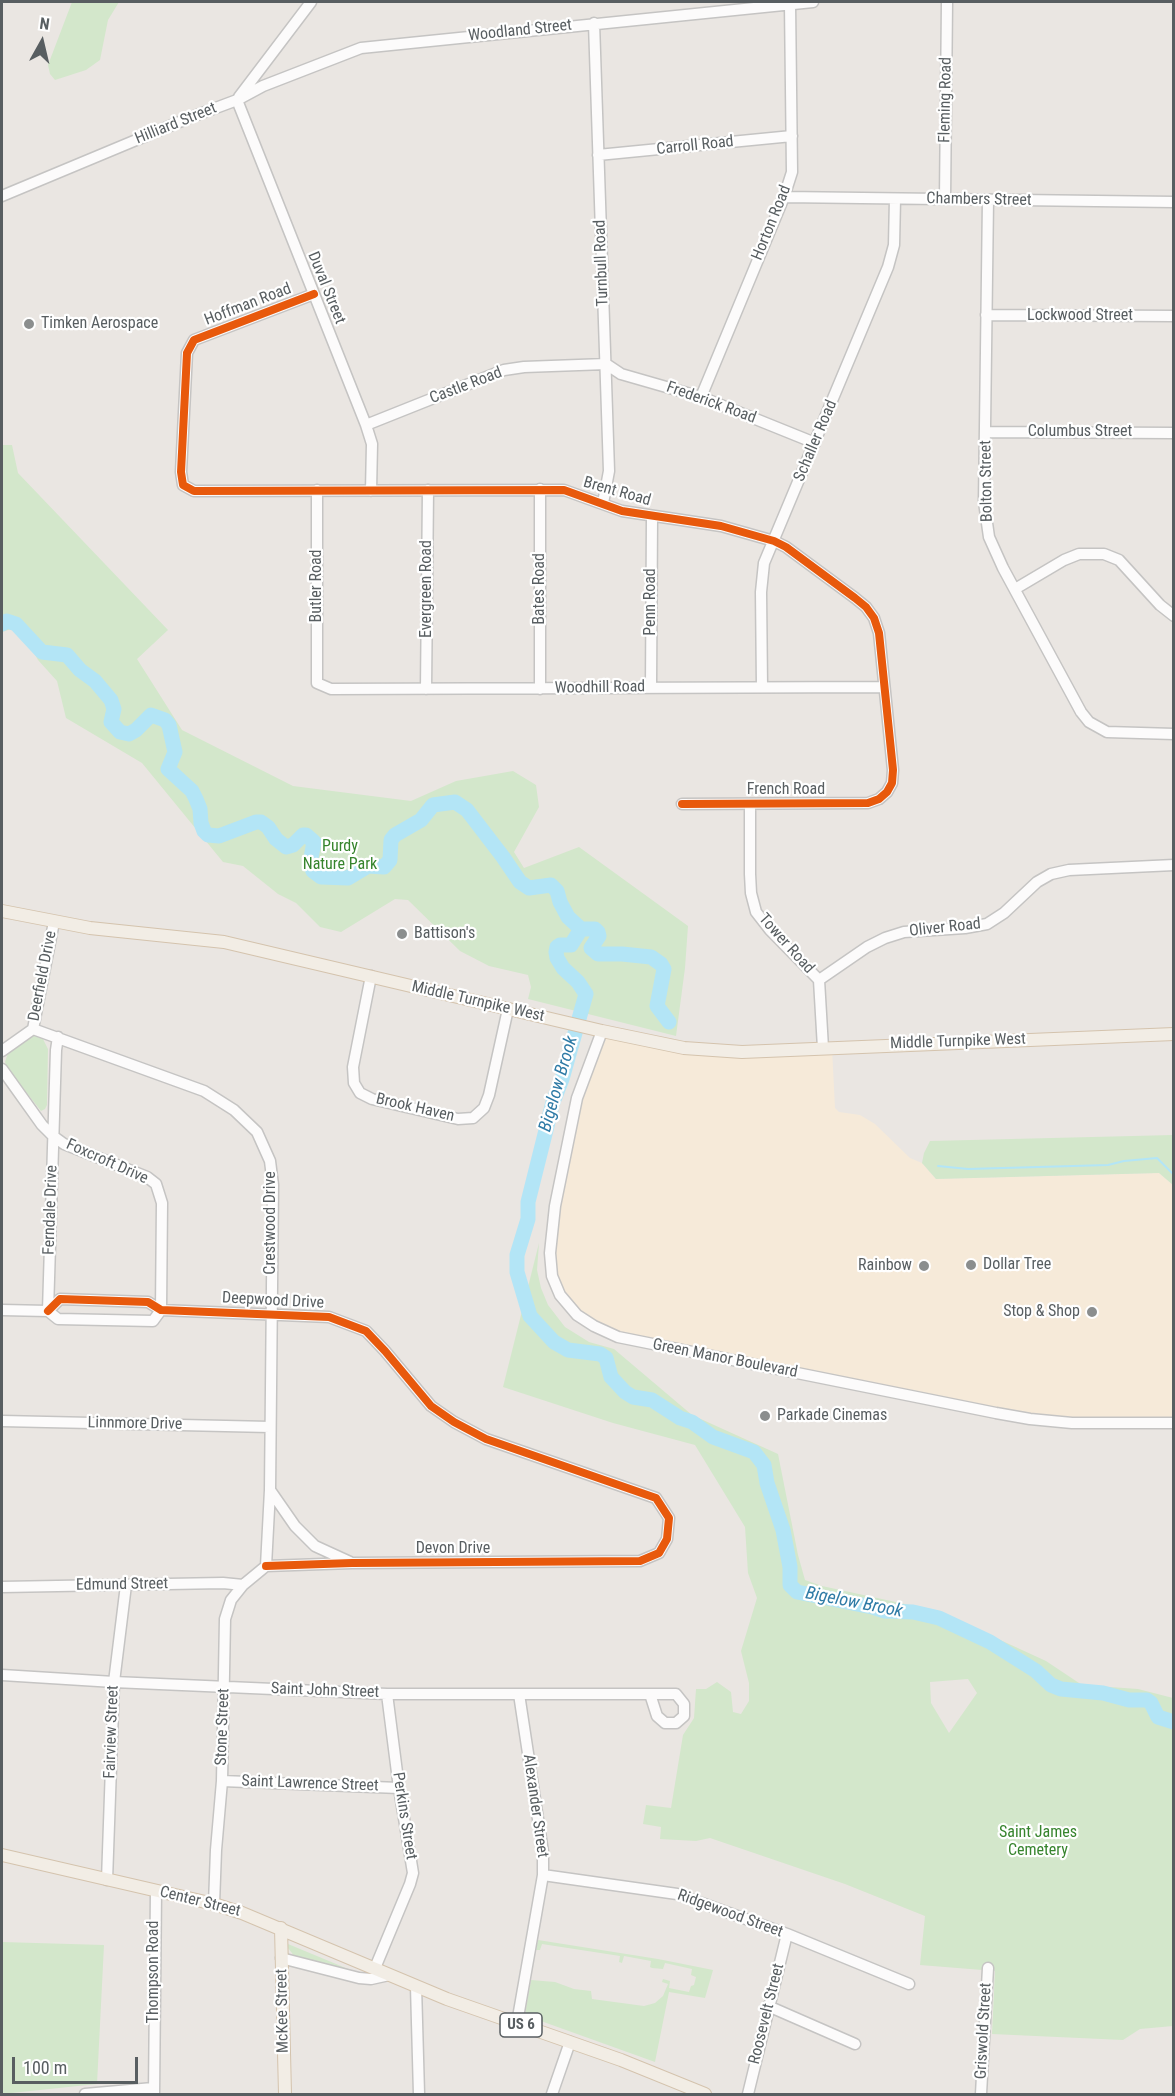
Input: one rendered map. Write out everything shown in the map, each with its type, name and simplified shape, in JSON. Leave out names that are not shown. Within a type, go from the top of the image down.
[{"type":"main road","name":"Middle Turnpike West","points":[[2,911],[90,928],[224,942],[660,1044],[716,1051],[1173,1034]]},
{"type":"main road","name":"Center Street","points":[[2,1855],[247,1914],[416,1986],[641,2067],[702,2094]]},
{"type":"main road","name":"McKee Street","points":[[281,1929],[285,2094]]},
{"type":"street","name":"Hilliard Street","points":[[2,196],[237,100],[311,2]]},
{"type":"street","name":"Woodland Street","points":[[237,100],[263,86],[361,48],[813,2]]},
{"type":"street","name":"Fleming Road","points":[[945,199],[947,2]]},
{"type":"street","name":"Horton Road","points":[[701,396],[784,197],[792,172],[790,4]]},
{"type":"street","name":"Turnbull Road","points":[[594,24],[609,471],[603,503]]},
{"type":"street","name":"Duval Street","points":[[237,100],[366,425],[372,444],[371,490]]},
{"type":"street","name":"Carroll Road","points":[[598,155],[792,136]]},
{"type":"street","name":"Chambers Street","points":[[784,197],[1173,202]]},
{"type":"street","name":"Schaller Road","points":[[762,687],[760,592],[764,563],[888,267],[894,245],[895,199]]},
{"type":"street","name":"Bolton Street","points":[[988,200],[986,520],[995,551],[1081,712],[1089,722],[1107,732],[1173,734]]},
{"type":"street","name":"Hoffman Road","points":[[183,485],[181,472],[187,353],[194,340],[314,294]]},
{"type":"street","name":"Lockwood Street","points":[[986,315],[1173,316]]},
{"type":"street","name":"Frederick Road","points":[[606,364],[621,374],[701,396],[815,443]]},
{"type":"street","name":"Castle Road","points":[[366,425],[504,370],[524,367],[606,364]]},
{"type":"street","name":"Columbus Street","points":[[986,432],[1173,432]]},
{"type":"street","name":"Brent Road","points":[[183,485],[194,491],[564,490],[622,511],[721,526],[774,541],[847,592],[874,618],[879,633],[893,770],[892,783],[887,792]]},
{"type":"street","name":"Bates Road","points":[[540,489],[540,689]]},
{"type":"street","name":"Butler Road","points":[[317,490],[317,683]]},
{"type":"street","name":"Evergreen Road","points":[[426,688],[428,490]]},
{"type":"street","name":"Penn Road","points":[[651,687],[652,516]]},
{"type":"street","points":[[1015,589],[1064,560],[1079,554],[1104,554],[1119,560],[1173,616]]},
{"type":"street","name":"Woodhill Road","points":[[317,683],[331,689],[884,687]]},
{"type":"street","name":"French Road","points":[[682,804],[868,803],[879,799],[887,792]]},
{"type":"street","name":"Tower Road","points":[[750,804],[751,893],[756,912],[770,930],[819,980],[823,1048]]},
{"type":"street","name":"Oliver Road","points":[[819,980],[867,947],[885,938],[904,932],[965,928],[987,924],[1004,914],[1037,882],[1051,874],[1069,870],[1173,865]]},
{"type":"street","name":"Deerfield Drive","points":[[2,1051],[33,1029],[54,922]]},
{"type":"street","name":"Brook Haven","points":[[371,976],[353,1067],[354,1083],[360,1093],[372,1100],[458,1119],[473,1118],[484,1108],[489,1095],[508,1009]]},
{"type":"street","name":"Crestwood Drive","points":[[33,1029],[204,1091],[234,1110],[257,1132],[270,1161],[273,1185],[270,1490],[266,1566]]},
{"type":"street","name":"Green Manor Boulevard","points":[[602,1031],[577,1098],[555,1206],[550,1253],[552,1276],[560,1295],[577,1315],[618,1337],[996,1413],[1072,1423],[1173,1423]]},
{"type":"street","name":"Ferndale Drive","points":[[48,1311],[58,1037]]},
{"type":"street","name":"Foxcroft Drive","points":[[2,1069],[42,1125],[53,1136],[64,1144],[147,1177],[156,1184],[162,1203],[161,1310]]},
{"type":"street","name":"Deepwood Drive","points":[[48,1311],[60,1299],[148,1302],[161,1310],[329,1317],[366,1331],[431,1406],[454,1422],[486,1439],[656,1498],[669,1518],[667,1539],[659,1553],[640,1561]]},
{"type":"street","name":"Deepwood Drive","points":[[2,1311],[48,1311],[58,1319],[153,1321],[161,1310]]},
{"type":"street","name":"Linnmore Drive","points":[[2,1421],[270,1427]]},
{"type":"street","name":"Devon Drive","points":[[270,1490],[295,1526],[315,1546],[352,1563]]},
{"type":"street","name":"Devon Drive","points":[[266,1566],[352,1563],[640,1561]]},
{"type":"street","name":"Stone Street","points":[[214,1905],[222,1781],[225,1620],[231,1600],[266,1566]]},
{"type":"street","name":"Edmund Street","points":[[2,1587],[223,1583],[243,1586]]},
{"type":"street","name":"Fairview Street","points":[[107,1880],[114,1682],[126,1585]]},
{"type":"street","name":"Saint John Street","points":[[2,1675],[224,1688],[387,1694],[650,1694]]},
{"type":"street","name":"Perkins Street","points":[[375,1968],[413,1873],[387,1694]]},
{"type":"street","name":"Alexander Street","points":[[517,2023],[543,1875],[543,1852],[519,1694]]},
{"type":"street","name":"Saint Lawrence Street","points":[[222,1781],[399,1788]]},
{"type":"street","name":"Ridgewood Street","points":[[543,1875],[677,1894],[787,1934],[909,1984]]},
{"type":"street","name":"Thompson Road","points":[[85,2094],[154,2091],[156,1891]]},
{"type":"street","name":"Roosevelt Street","points":[[748,2094],[787,1934]]},
{"type":"street","points":[[281,1958],[361,1979],[389,1974]]},
{"type":"street","name":"Griswold Street","points":[[981,2094],[988,1968]]},
{"type":"street","points":[[416,1986],[418,2094]]},
{"type":"street","points":[[768,2006],[855,2044]]},
{"type":"street","points":[[552,2094],[570,2042]]},
{"type":"shaded area","points":[[602,1031],[684,1048],[832,1048],[835,1108],[839,1112],[860,1115],[875,1124],[910,1158],[922,1163],[936,1179],[1159,1173],[1173,1185],[1173,1423],[1072,1423],[618,1337],[594,1326],[560,1295],[550,1253],[562,1167]]},
{"type":"green space","points":[[72,2],[119,2],[108,20],[100,60],[86,70],[55,80],[50,74],[48,65]]},
{"type":"green space","name":"Purdy Nature Park","points":[[2,445],[12,445],[18,473],[168,630],[137,659],[182,730],[293,786],[411,801],[456,781],[513,771],[536,785],[539,807],[514,852],[524,868],[579,847],[688,926],[676,1036],[528,999],[531,987],[528,975],[489,966],[460,951],[408,900],[395,899],[341,932],[320,927],[296,903],[278,894],[243,866],[223,862],[142,763],[66,718],[57,681],[38,660],[20,626],[2,632]]},
{"type":"green space","points":[[34,1036],[43,1039],[48,1049],[47,1105],[41,1111],[7,1068],[5,1062],[8,1053]]},
{"type":"green space","points":[[1173,1135],[1173,1185],[1159,1173],[936,1179],[922,1163],[930,1141]]},
{"type":"green space","name":"Saint James Cemetery","points":[[539,1243],[537,1270],[541,1288],[548,1305],[565,1327],[589,1342],[614,1349],[692,1415],[778,1454],[805,1580],[822,1586],[937,1611],[1046,1661],[1082,1685],[1138,1689],[1173,1698],[1173,2026],[1140,2029],[1123,2040],[992,2034],[995,1971],[920,1965],[925,1916],[845,1884],[710,1838],[696,1841],[660,1839],[661,1827],[643,1824],[646,1805],[671,1808],[683,1735],[694,1718],[696,1689],[706,1689],[717,1682],[731,1692],[733,1712],[741,1714],[749,1701],[749,1683],[741,1651],[757,1598],[748,1573],[745,1527],[695,1445],[613,1423],[503,1387]],"holes":[[[968,1679],[977,1693],[949,1733],[931,1703],[930,1682]]]},
{"type":"green space","points":[[538,1940],[713,1970],[705,1998],[669,1992],[655,2062],[527,2016],[525,2014],[531,1980],[555,1982],[574,1989],[591,1991],[592,1999],[644,2006],[655,2003],[663,1996],[668,1984],[662,1982],[663,1979],[670,1981],[669,1988],[689,1992],[696,1977],[691,1975],[692,1969],[665,1963],[663,1969],[652,1968],[650,1967],[651,1961],[624,1956],[622,1963],[619,1962],[620,1956],[542,1944],[540,1950],[536,1950]]},
{"type":"green space","points":[[2,1942],[104,1945],[97,2084],[2,2094]]},
{"type":"green space","points":[[288,1944],[365,1976],[295,1957],[288,1948]]},
{"type":"waterway","name":"Bigelow Brook","points":[[2,624],[7,621],[16,624],[42,652],[67,655],[80,670],[95,681],[111,700],[114,709],[111,722],[120,732],[129,734],[151,715],[165,720],[169,725],[175,752],[168,769],[192,791],[200,809],[201,823],[208,835],[219,836],[256,822],[261,822],[268,827],[276,839],[286,847],[293,845],[303,835],[306,835],[314,842],[310,863],[313,871],[321,877],[348,878],[368,866],[384,867],[390,860],[391,840],[395,835],[421,820],[433,805],[455,802],[467,810],[520,882],[529,888],[551,885],[557,891],[568,917],[581,929]]},
{"type":"waterway","name":"Bigelow Brook","points":[[581,929],[571,945],[560,945],[556,952],[563,968],[578,982],[586,994],[562,1079],[553,1102],[528,1202],[528,1219],[517,1255],[517,1272],[530,1316],[554,1342],[568,1350],[600,1354],[606,1358],[611,1377],[633,1397],[652,1400],[680,1418],[692,1422],[713,1437],[754,1452],[764,1465],[767,1483],[783,1530],[790,1567],[790,1585],[797,1592],[884,1611],[913,1612],[939,1618],[990,1642],[1036,1671],[1051,1685],[1061,1689],[1103,1693],[1129,1700],[1147,1700],[1158,1717],[1174,1722]]},
{"type":"waterway","points":[[581,929],[595,929],[598,932],[599,936],[591,948],[598,954],[651,957],[661,964],[664,969],[657,1006],[669,1022]]},
{"type":"waterway","points":[[938,1166],[968,1169],[1108,1165],[1157,1158],[1174,1175]]},
{"type":"cycle path","points":[[314,294],[194,340],[187,353],[181,472],[183,485],[194,491],[564,490],[622,511],[721,526],[774,541],[786,547],[855,598],[874,618],[879,633],[893,770],[892,783],[887,792],[879,799],[868,803],[682,804]]},
{"type":"cycle path","points":[[48,1311],[60,1299],[148,1302],[161,1310],[329,1317],[366,1331],[431,1406],[454,1422],[486,1439],[656,1498],[669,1518],[667,1539],[659,1553],[640,1561],[352,1563],[266,1566]]},
{"type":"place","name":"Timken Aerospace","points":[[29,324]]},
{"type":"place","name":"Battison's","points":[[402,934]]},
{"type":"place","name":"Dollar Tree","points":[[971,1265]]},
{"type":"place","name":"Rainbow","points":[[924,1266]]},
{"type":"place","name":"Stop & Shop","points":[[1092,1312]]},
{"type":"place","name":"Parkade Cinemas","points":[[765,1416]]}]
